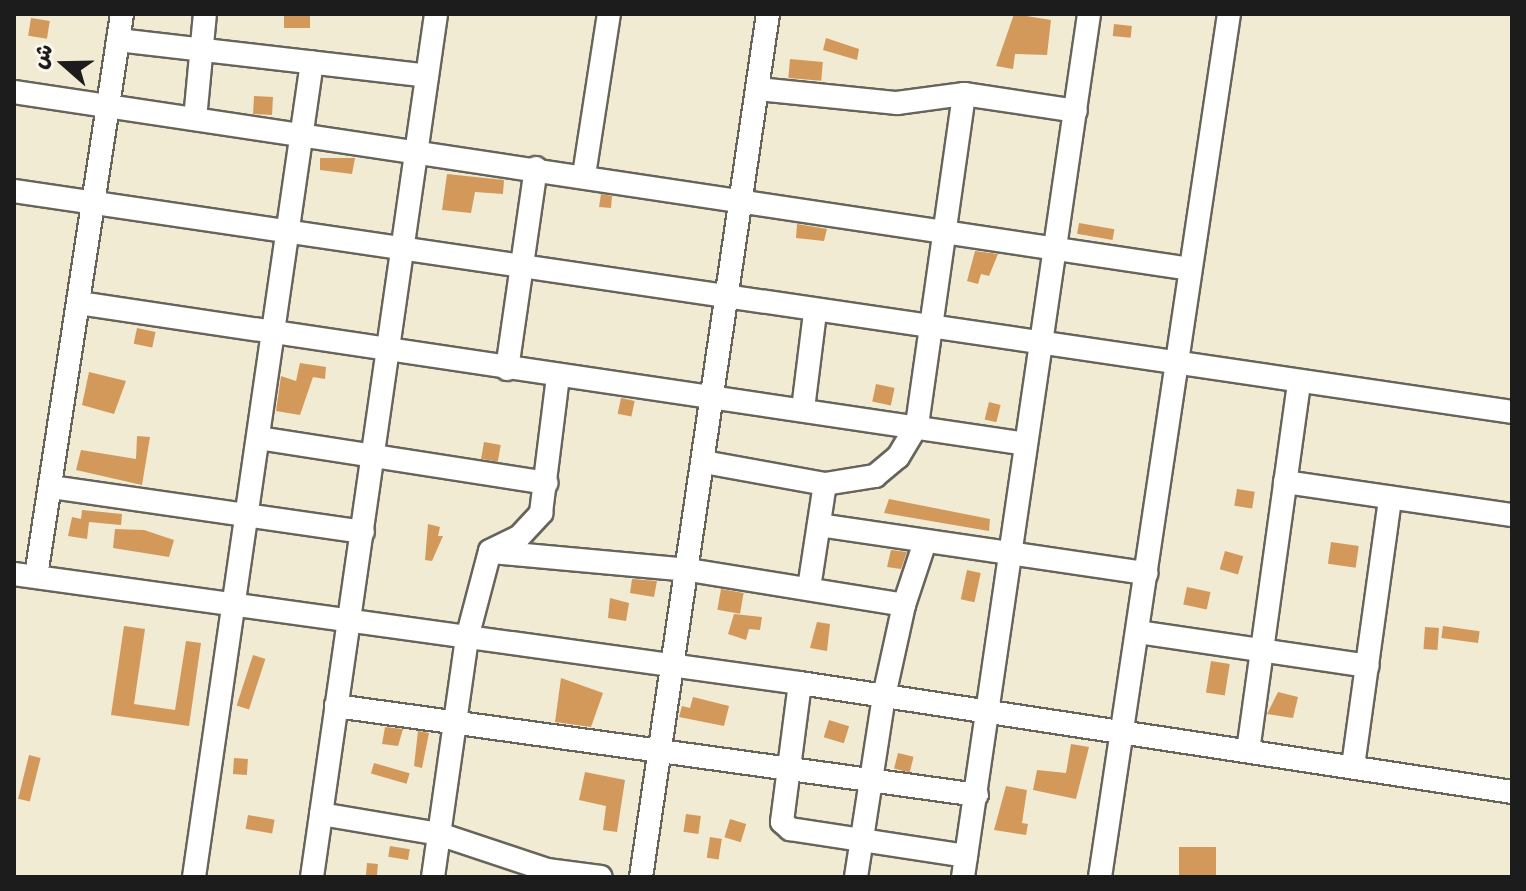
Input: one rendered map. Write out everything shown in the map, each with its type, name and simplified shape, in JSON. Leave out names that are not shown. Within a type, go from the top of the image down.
[{"type":"street","points":[[122,14],[51,487],[25,575],[800,683],[1512,792]]},
{"type":"street","points":[[195,119],[205,14]]},
{"type":"street","points":[[312,877],[436,14]]},
{"type":"street","points":[[584,175],[609,14]]},
{"type":"street","points":[[641,877],[689,570],[768,14]]},
{"type":"street","points":[[800,683],[782,822],[790,829],[862,842],[964,867],[990,711],[1089,14]]},
{"type":"street","points":[[1100,877],[1229,14]]},
{"type":"street","points":[[118,40],[427,76]]},
{"type":"street","points":[[194,877],[290,232],[312,62]]},
{"type":"street","points":[[758,89],[922,104],[964,94],[1076,111]]},
{"type":"street","points":[[14,92],[945,228],[1190,269]]},
{"type":"street","points":[[704,462],[825,484],[875,476],[890,467],[917,425],[964,94]]},
{"type":"street","points":[[507,369],[536,168]]},
{"type":"street","points":[[14,191],[1175,366],[1512,412]]},
{"type":"street","points":[[79,303],[713,399],[917,425],[1026,444]]},
{"type":"street","points":[[803,409],[815,312]]},
{"type":"street","points":[[433,877],[467,638],[490,551],[530,526],[541,513],[558,376]]},
{"type":"street","points":[[1248,751],[1299,383]]},
{"type":"street","points":[[259,438],[373,459],[547,483]]},
{"type":"street","points":[[1285,482],[1512,515]]},
{"type":"street","points":[[809,588],[825,484]]},
{"type":"street","points":[[51,487],[363,532]]},
{"type":"street","points":[[1353,766],[1390,498]]},
{"type":"street","points":[[819,525],[1011,556],[1146,573]]},
{"type":"street","points":[[856,877],[884,696],[904,605],[925,542]]},
{"type":"street","points":[[490,551],[689,570],[904,605]]},
{"type":"street","points":[[1138,632],[1367,666]]},
{"type":"street","points":[[336,706],[661,754],[977,795]]},
{"type":"street","points":[[321,814],[439,834],[547,870],[601,877]]},
{"type":"building","points":[[1014,14],[1051,20],[1047,55],[1015,54],[1013,69],[996,66]]},
{"type":"building","points":[[284,16],[310,16],[310,28],[284,28]]},
{"type":"building","points":[[31,18],[50,21],[47,39],[28,36]]},
{"type":"building","points":[[1114,24],[1132,26],[1131,38],[1113,36]]},
{"type":"building","points":[[826,38],[859,49],[857,60],[823,50]]},
{"type":"building","points":[[790,59],[823,62],[821,81],[788,78]]},
{"type":"building","points":[[254,96],[273,97],[272,115],[253,114]]},
{"type":"building","points":[[320,158],[355,158],[352,174],[320,170]]},
{"type":"building","points":[[447,174],[504,180],[503,194],[475,192],[471,213],[442,210]]},
{"type":"building","points":[[601,194],[612,196],[611,208],[599,207]]},
{"type":"building","points":[[1079,223],[1114,229],[1113,240],[1077,234]]},
{"type":"building","points":[[797,224],[827,229],[824,241],[796,238]]},
{"type":"building","points":[[975,251],[998,254],[989,276],[981,274],[978,284],[967,281]]},
{"type":"building","points":[[137,328],[156,332],[152,348],[134,344]]},
{"type":"building","points":[[300,363],[326,367],[325,379],[313,377],[300,415],[276,411],[281,376],[296,381]]},
{"type":"building","points":[[89,372],[126,381],[114,414],[82,405]]},
{"type":"building","points":[[876,384],[895,388],[891,406],[872,402]]},
{"type":"building","points":[[621,398],[635,401],[631,417],[618,414]]},
{"type":"building","points":[[989,402],[1001,405],[996,422],[985,419]]},
{"type":"building","points":[[137,436],[150,437],[142,485],[76,470],[81,450],[136,459]]},
{"type":"building","points":[[484,442],[501,445],[498,462],[481,459]]},
{"type":"building","points":[[1237,489],[1255,492],[1252,509],[1234,506]]},
{"type":"building","points":[[889,499],[990,519],[989,531],[884,513]]},
{"type":"building","points":[[82,510],[122,514],[121,525],[89,522],[87,539],[68,536],[72,517],[81,519]]},
{"type":"building","points":[[428,524],[440,527],[438,536],[443,536],[432,561],[425,560]]},
{"type":"building","points":[[115,529],[144,530],[174,540],[169,557],[113,548]]},
{"type":"building","points":[[1331,542],[1359,546],[1356,568],[1328,564]]},
{"type":"building","points":[[891,550],[907,552],[901,569],[887,567]]},
{"type":"building","points":[[1225,551],[1243,556],[1238,575],[1220,569]]},
{"type":"building","points":[[967,570],[981,573],[974,602],[961,599]]},
{"type":"building","points":[[632,579],[657,581],[654,597],[630,593]]},
{"type":"building","points":[[1187,587],[1210,592],[1207,610],[1183,605]]},
{"type":"building","points":[[721,589],[744,593],[740,614],[717,610]]},
{"type":"building","points":[[610,598],[629,603],[626,621],[608,618]]},
{"type":"building","points":[[734,614],[762,617],[760,630],[749,629],[746,640],[728,634]]},
{"type":"building","points":[[817,622],[830,624],[827,651],[810,648]]},
{"type":"building","points":[[124,626],[145,629],[134,704],[175,710],[186,641],[201,643],[189,726],[111,715]]},
{"type":"building","points":[[1443,626],[1480,631],[1478,643],[1441,638]]},
{"type":"building","points":[[1425,627],[1439,628],[1437,650],[1423,649]]},
{"type":"building","points":[[253,655],[265,659],[249,709],[237,705]]},
{"type":"building","points":[[1211,661],[1230,664],[1225,696],[1206,693]]},
{"type":"building","points":[[561,678],[603,693],[591,727],[555,722]]},
{"type":"building","points":[[1278,692],[1298,697],[1293,718],[1267,714]]},
{"type":"building","points":[[693,697],[729,706],[724,726],[679,717],[682,706],[690,708]]},
{"type":"building","points":[[829,720],[849,726],[844,743],[824,737]]},
{"type":"building","points":[[385,727],[403,729],[398,746],[382,744]]},
{"type":"building","points":[[418,731],[429,733],[422,768],[414,766]]},
{"type":"building","points":[[1071,744],[1089,747],[1076,799],[1033,790],[1037,770],[1066,773]]},
{"type":"building","points":[[898,753],[914,757],[910,772],[894,769]]},
{"type":"building","points":[[29,755],[41,758],[30,802],[18,799]]},
{"type":"building","points":[[234,758],[248,759],[247,775],[233,774]]},
{"type":"building","points":[[374,763],[410,773],[407,784],[371,774]]},
{"type":"building","points":[[585,772],[625,780],[617,832],[603,830],[606,806],[579,800]]},
{"type":"building","points":[[1006,786],[1027,790],[1022,823],[1028,824],[1026,835],[994,830]]},
{"type":"building","points":[[686,814],[701,816],[698,834],[683,832]]},
{"type":"building","points":[[248,815],[275,820],[272,833],[246,829]]},
{"type":"building","points":[[730,819],[746,824],[741,842],[724,837]]},
{"type":"building","points":[[710,837],[722,839],[719,860],[707,858]]},
{"type":"building","points":[[390,846],[410,849],[408,860],[388,857]]},
{"type":"building","points":[[1179,847],[1216,847],[1216,877],[1179,877]]},
{"type":"building","points":[[367,863],[378,864],[377,877],[366,876]]}]
